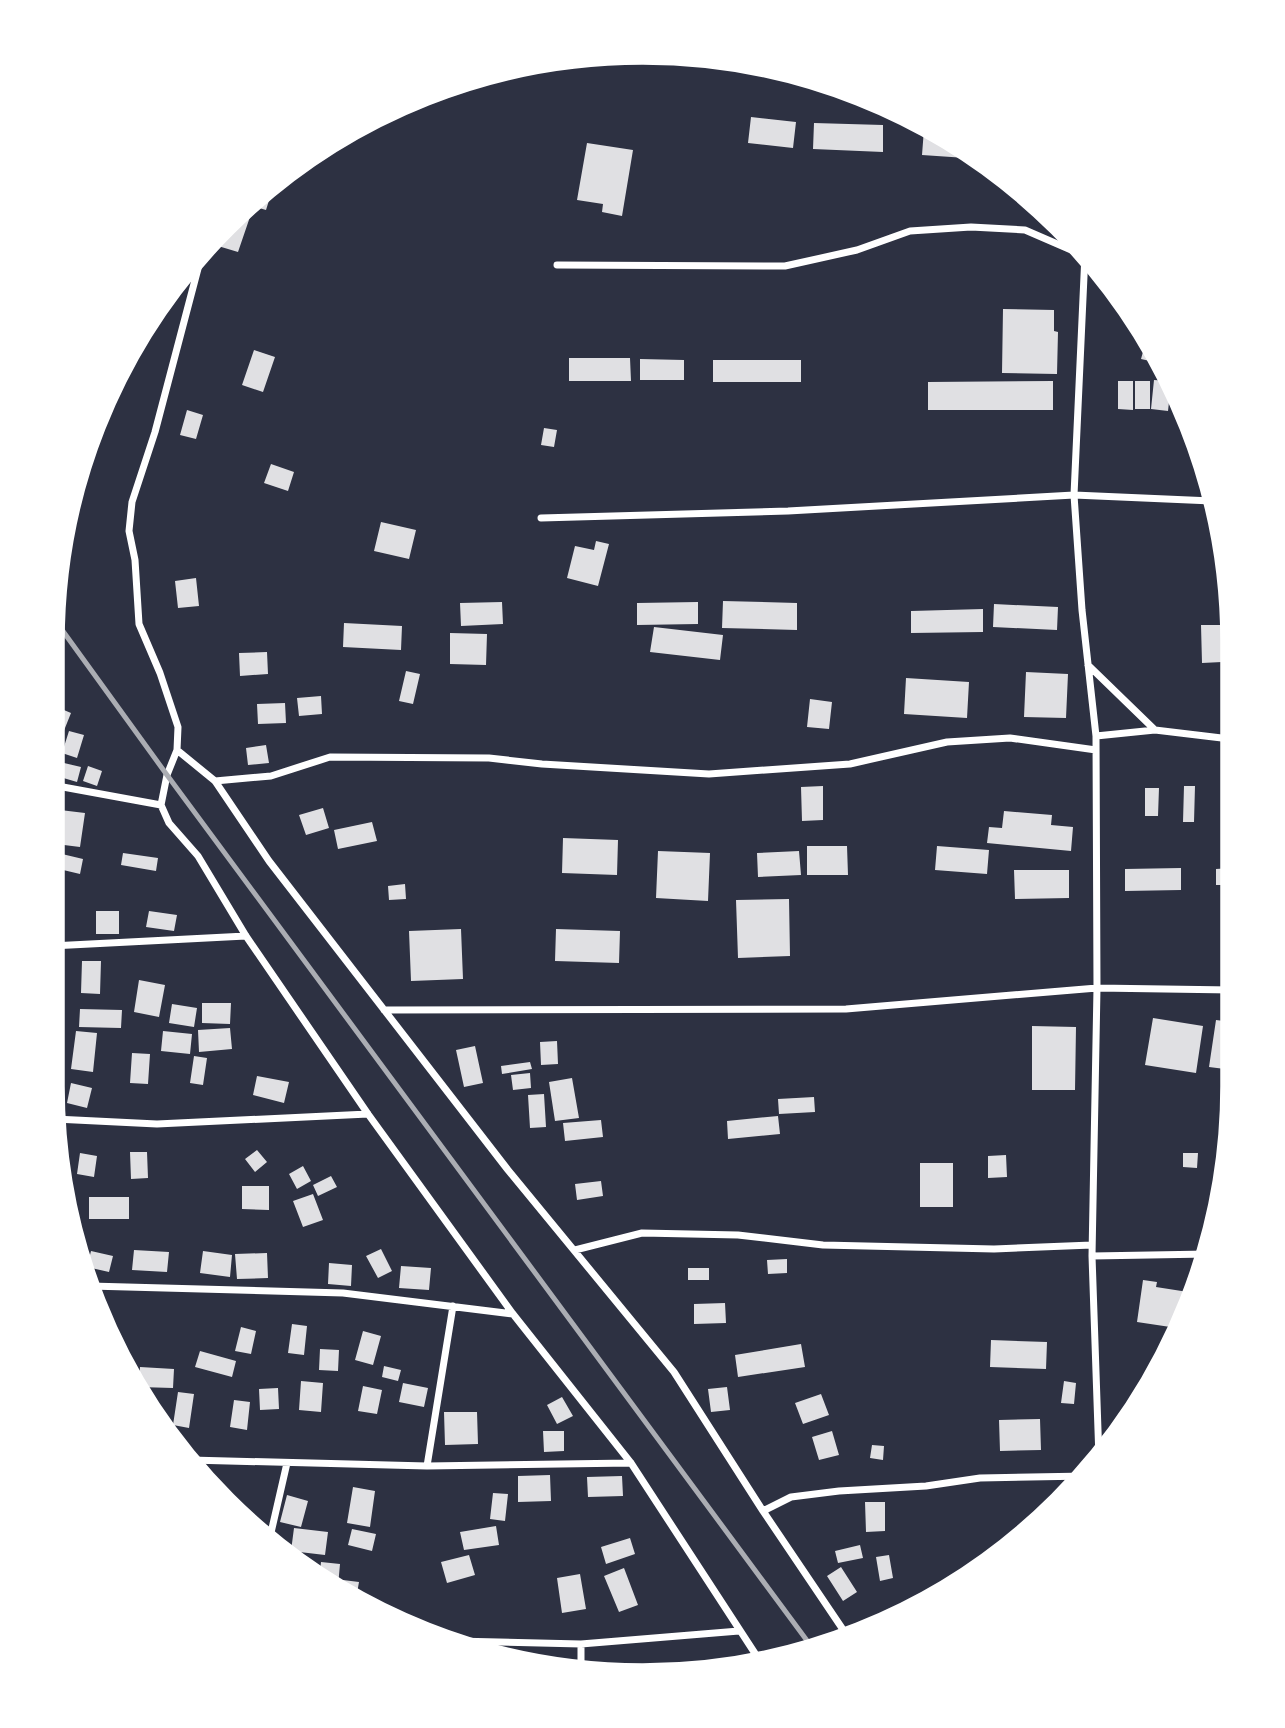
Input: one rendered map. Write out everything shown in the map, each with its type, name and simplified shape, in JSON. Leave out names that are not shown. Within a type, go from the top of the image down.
[{"type":"street","points":[[557,265],[785,266],[857,250],[910,231],[971,227],[1025,230],[1065,247]]},
{"type":"street","points":[[1084,268],[1074,495],[1096,736],[1097,988],[1092,1256],[1098,1443]]},
{"type":"street","points":[[197,273],[155,432],[132,502],[129,531],[135,560],[139,624],[160,673],[178,727],[177,750],[166,775],[161,805],[169,823],[198,856],[246,936],[368,1114],[513,1314],[631,1463],[755,1654]]},
{"type":"street","points":[[541,518],[788,511],[1074,495],[1204,501]]},
{"type":"street","points":[[1088,665],[1155,730]]},
{"type":"street","points":[[1096,736],[1155,730],[1222,738]]},
{"type":"street","points":[[215,781],[271,776],[330,757],[489,758],[542,764],[709,774],[850,764],[947,742],[1010,738],[1096,750]]},
{"type":"street","points":[[177,750],[215,781],[269,861],[508,1170],[674,1372],[843,1629]]},
{"type":"street","points":[[63,787],[161,805]]},
{"type":"street","points":[[63,945],[246,936]]},
{"type":"street","points":[[384,1010],[846,1009],[1097,988],[1222,989]]},
{"type":"street","points":[[64,1119],[158,1124],[368,1114]]},
{"type":"street","points":[[575,1250],[642,1233],[738,1235],[823,1245],[995,1249],[1092,1245]]},
{"type":"street","points":[[1092,1256],[1196,1254]]},
{"type":"street","points":[[99,1286],[343,1293],[513,1314]]},
{"type":"street","points":[[427,1466],[453,1307]]},
{"type":"street","points":[[201,1460],[427,1466],[631,1463]]},
{"type":"street","points":[[272,1530],[287,1463]]},
{"type":"street","points":[[763,1511],[791,1497],[839,1491],[926,1486],[980,1478],[1070,1476]]},
{"type":"street","points":[[484,1642],[581,1644],[739,1631]]},
{"type":"street","points":[[581,1644],[581,1661]]},
{"type":"building","points":[[751,117],[796,122],[793,148],[748,143]]},
{"type":"building","points":[[814,123],[883,125],[883,152],[813,149]]},
{"type":"building","points":[[923,136],[958,157],[922,155]]},
{"type":"building","points":[[587,143],[633,150],[622,216],[602,212],[603,204],[577,200]]},
{"type":"building","points":[[269,200],[266,210],[259,208]]},
{"type":"building","points":[[250,217],[238,252],[220,247]]},
{"type":"building","points":[[1003,309],[1054,310],[1054,331],[1058,332],[1057,374],[1002,373]]},
{"type":"building","points":[[254,350],[275,357],[263,392],[242,385]]},
{"type":"building","points":[[569,358],[630,358],[631,381],[569,381]]},
{"type":"building","points":[[640,359],[684,360],[684,380],[640,380]]},
{"type":"building","points":[[713,360],[801,360],[801,382],[713,382]]},
{"type":"building","points":[[1154,380],[1159,380],[1169,401],[1168,411],[1151,409]]},
{"type":"building","points":[[1053,381],[1053,410],[928,410],[928,382]]},
{"type":"building","points":[[1118,381],[1133,381],[1133,410],[1118,409]]},
{"type":"building","points":[[1135,381],[1150,381],[1150,409],[1135,409]]},
{"type":"building","points":[[187,410],[203,415],[196,439],[180,435]]},
{"type":"building","points":[[544,428],[557,430],[554,447],[541,445]]},
{"type":"building","points":[[271,464],[294,472],[288,491],[264,483]]},
{"type":"building","points":[[381,522],[416,530],[409,559],[374,551]]},
{"type":"building","points":[[596,541],[609,544],[598,586],[567,578],[575,546],[594,550]]},
{"type":"building","points":[[196,578],[199,606],[178,608],[175,581]]},
{"type":"building","points":[[723,601],[797,603],[797,630],[722,628]]},
{"type":"building","points":[[502,602],[503,624],[461,626],[460,603]]},
{"type":"building","points":[[698,602],[698,624],[637,625],[637,603]]},
{"type":"building","points":[[994,604],[1058,607],[1057,630],[993,627]]},
{"type":"building","points":[[983,609],[983,632],[911,633],[911,611]]},
{"type":"building","points":[[344,623],[402,626],[401,650],[343,647]]},
{"type":"building","points":[[1201,625],[1222,625],[1222,662],[1202,663]]},
{"type":"building","points":[[654,627],[723,635],[720,660],[650,652]]},
{"type":"building","points":[[450,633],[487,634],[486,665],[450,664]]},
{"type":"building","points":[[267,652],[268,674],[240,676],[239,653]]},
{"type":"building","points":[[406,671],[420,674],[413,704],[399,701]]},
{"type":"building","points":[[1026,672],[1068,674],[1066,718],[1024,717]]},
{"type":"building","points":[[906,678],[969,682],[967,718],[904,714]]},
{"type":"building","points":[[321,696],[322,714],[299,716],[297,698]]},
{"type":"building","points":[[810,699],[832,702],[829,729],[807,727]]},
{"type":"building","points":[[285,703],[286,723],[258,724],[257,704]]},
{"type":"building","points":[[63,710],[71,713],[63,733]]},
{"type":"building","points":[[69,731],[84,735],[77,758],[63,753]]},
{"type":"building","points":[[266,745],[269,763],[248,765],[246,748]]},
{"type":"building","points":[[64,763],[81,767],[77,782],[63,778]]},
{"type":"building","points":[[88,766],[102,771],[97,786],[83,781]]},
{"type":"building","points":[[823,786],[823,820],[802,821],[801,787]]},
{"type":"building","points":[[1184,786],[1195,786],[1194,822],[1183,822]]},
{"type":"building","points":[[1145,788],[1159,788],[1158,816],[1145,816]]},
{"type":"building","points":[[323,808],[329,828],[306,835],[299,815]]},
{"type":"building","points":[[63,810],[85,813],[80,847],[63,845]]},
{"type":"building","points":[[1004,811],[1052,815],[1051,825],[1073,827],[1071,851],[987,843],[989,827],[1002,828]]},
{"type":"building","points":[[372,822],[377,841],[338,849],[334,830]]},
{"type":"building","points":[[563,838],[618,840],[617,875],[562,873]]},
{"type":"building","points":[[807,846],[847,846],[848,875],[807,875]]},
{"type":"building","points":[[937,846],[989,850],[987,874],[935,870]]},
{"type":"building","points":[[658,851],[710,853],[708,901],[656,898]]},
{"type":"building","points":[[799,851],[801,875],[758,877],[757,853]]},
{"type":"building","points":[[123,853],[158,858],[156,871],[121,865]]},
{"type":"building","points":[[63,854],[83,859],[80,874],[63,870]]},
{"type":"building","points":[[1181,868],[1181,890],[1125,891],[1125,869]]},
{"type":"building","points":[[1216,869],[1222,869],[1222,885],[1216,885]]},
{"type":"building","points":[[1014,870],[1069,870],[1069,898],[1015,899]]},
{"type":"building","points":[[405,884],[406,899],[389,900],[388,886]]},
{"type":"building","points":[[789,899],[790,956],[738,958],[736,900]]},
{"type":"building","points":[[96,911],[119,911],[119,934],[96,934]]},
{"type":"building","points":[[149,911],[177,915],[174,931],[146,927]]},
{"type":"building","points":[[461,929],[463,979],[411,981],[409,931]]},
{"type":"building","points":[[556,929],[620,931],[619,963],[555,961]]},
{"type":"building","points":[[82,961],[101,961],[100,994],[81,993]]},
{"type":"building","points":[[139,980],[165,985],[159,1017],[134,1012]]},
{"type":"building","points":[[202,1003],[231,1003],[230,1024],[202,1023]]},
{"type":"building","points":[[172,1004],[197,1008],[194,1027],[169,1023]]},
{"type":"building","points":[[80,1009],[122,1010],[121,1028],[79,1027]]},
{"type":"building","points":[[1153,1018],[1203,1026],[1196,1073],[1145,1065]]},
{"type":"building","points":[[1216,1020],[1222,1021],[1222,1069],[1209,1067]]},
{"type":"building","points":[[1032,1026],[1076,1027],[1075,1090],[1032,1090]]},
{"type":"building","points":[[230,1028],[232,1049],[199,1052],[198,1030]]},
{"type":"building","points":[[76,1031],[97,1033],[93,1072],[71,1069]]},
{"type":"building","points":[[163,1031],[192,1034],[190,1054],[161,1051]]},
{"type":"building","points":[[557,1041],[558,1064],[541,1065],[540,1042]]},
{"type":"building","points":[[475,1046],[483,1083],[464,1087],[456,1050]]},
{"type":"building","points":[[132,1053],[150,1054],[148,1084],[130,1083]]},
{"type":"building","points":[[194,1056],[207,1058],[203,1085],[190,1083]]},
{"type":"building","points":[[530,1062],[532,1069],[502,1074],[501,1066]]},
{"type":"building","points":[[530,1073],[531,1088],[513,1090],[511,1075]]},
{"type":"building","points":[[257,1076],[289,1082],[284,1103],[253,1095]]},
{"type":"building","points":[[572,1078],[579,1118],[555,1121],[549,1082]]},
{"type":"building","points":[[71,1083],[92,1088],[87,1108],[67,1103]]},
{"type":"building","points":[[544,1094],[546,1127],[530,1128],[528,1095]]},
{"type":"building","points":[[814,1097],[815,1112],[779,1114],[778,1099]]},
{"type":"building","points":[[778,1116],[780,1134],[728,1139],[727,1121]]},
{"type":"building","points":[[601,1120],[603,1137],[565,1141],[563,1123]]},
{"type":"building","points":[[257,1150],[267,1162],[255,1172],[245,1159]]},
{"type":"building","points":[[130,1152],[147,1152],[148,1178],[131,1179]]},
{"type":"building","points":[[80,1153],[97,1156],[94,1177],[77,1174]]},
{"type":"building","points":[[1183,1153],[1198,1153],[1197,1168],[1183,1167]]},
{"type":"building","points":[[1006,1155],[1007,1177],[988,1178],[988,1156]]},
{"type":"building","points":[[920,1163],[953,1163],[953,1207],[920,1207]]},
{"type":"building","points":[[303,1166],[311,1181],[297,1189],[289,1174]]},
{"type":"building","points":[[331,1176],[337,1187],[318,1196],[313,1185]]},
{"type":"building","points":[[601,1181],[603,1196],[577,1200],[575,1184]]},
{"type":"building","points":[[242,1186],[269,1186],[269,1210],[242,1209]]},
{"type":"building","points":[[313,1194],[323,1220],[303,1227],[293,1201]]},
{"type":"building","points":[[89,1197],[129,1197],[129,1219],[89,1219]]},
{"type":"building","points":[[381,1249],[392,1271],[378,1278],[366,1256]]},
{"type":"building","points":[[134,1250],[169,1252],[167,1272],[132,1270]]},
{"type":"building","points":[[91,1251],[113,1256],[109,1272],[93,1268],[90,1257]]},
{"type":"building","points":[[203,1251],[232,1255],[230,1277],[200,1273]]},
{"type":"building","points":[[267,1253],[268,1278],[237,1279],[235,1254]]},
{"type":"building","points":[[787,1259],[787,1273],[768,1274],[767,1260]]},
{"type":"building","points":[[329,1263],[352,1265],[351,1286],[328,1284]]},
{"type":"building","points":[[401,1266],[431,1268],[429,1290],[399,1288]]},
{"type":"building","points":[[688,1268],[709,1268],[709,1280],[688,1280]]},
{"type":"building","points":[[1143,1280],[1157,1282],[1156,1287],[1184,1291],[1169,1327],[1137,1322]]},
{"type":"building","points":[[725,1303],[726,1323],[694,1324],[694,1304]]},
{"type":"building","points":[[292,1324],[307,1326],[304,1355],[288,1353]]},
{"type":"building","points":[[241,1327],[256,1331],[251,1354],[235,1351]]},
{"type":"building","points":[[363,1331],[381,1336],[373,1365],[355,1360]]},
{"type":"building","points":[[991,1340],[1047,1342],[1046,1369],[990,1367]]},
{"type":"building","points":[[801,1344],[805,1367],[738,1377],[735,1355]]},
{"type":"building","points":[[320,1349],[339,1350],[338,1371],[319,1370]]},
{"type":"building","points":[[200,1351],[236,1361],[232,1377],[195,1367]]},
{"type":"building","points":[[384,1366],[401,1370],[398,1381],[382,1377]]},
{"type":"building","points":[[140,1367],[174,1369],[173,1388],[149,1387],[140,1373]]},
{"type":"building","points":[[301,1381],[323,1383],[321,1412],[299,1410]]},
{"type":"building","points":[[1064,1381],[1076,1383],[1074,1404],[1061,1403]]},
{"type":"building","points":[[403,1383],[428,1388],[424,1407],[399,1402]]},
{"type":"building","points":[[363,1386],[382,1390],[377,1414],[358,1411]]},
{"type":"building","points":[[727,1387],[730,1410],[711,1412],[708,1389]]},
{"type":"building","points":[[278,1388],[279,1409],[260,1410],[259,1389]]},
{"type":"building","points":[[178,1392],[194,1394],[189,1428],[173,1424]]},
{"type":"building","points":[[821,1394],[829,1415],[803,1424],[795,1403]]},
{"type":"building","points":[[562,1397],[573,1416],[557,1424],[547,1405]]},
{"type":"building","points":[[234,1400],[250,1402],[247,1430],[230,1427]]},
{"type":"building","points":[[444,1412],[477,1412],[478,1444],[445,1445]]},
{"type":"building","points":[[1040,1419],[1041,1450],[1000,1451],[999,1420]]},
{"type":"building","points":[[543,1431],[564,1431],[564,1451],[544,1452]]},
{"type":"building","points":[[832,1431],[839,1455],[819,1460],[812,1437]]},
{"type":"building","points":[[872,1445],[884,1446],[883,1460],[870,1458]]},
{"type":"building","points":[[550,1475],[551,1501],[518,1502],[518,1476]]},
{"type":"building","points":[[622,1476],[623,1496],[588,1497],[587,1477]]},
{"type":"building","points":[[353,1487],[375,1491],[370,1527],[347,1523]]},
{"type":"building","points":[[493,1493],[508,1494],[505,1521],[490,1519]]},
{"type":"building","points":[[287,1495],[308,1501],[301,1527],[280,1522]]},
{"type":"building","points":[[865,1502],[885,1502],[885,1531],[866,1532]]},
{"type":"building","points":[[496,1526],[499,1545],[464,1550],[460,1532]]},
{"type":"building","points":[[294,1528],[328,1532],[325,1555],[300,1552],[292,1546]]},
{"type":"building","points":[[352,1529],[376,1534],[372,1551],[348,1545]]},
{"type":"building","points":[[630,1538],[635,1554],[606,1564],[601,1547]]},
{"type":"building","points":[[860,1545],[863,1558],[838,1563],[835,1551]]},
{"type":"building","points":[[469,1555],[475,1575],[447,1583],[441,1562]]},
{"type":"building","points":[[889,1555],[893,1578],[880,1581],[876,1557]]},
{"type":"building","points":[[321,1562],[340,1564],[339,1578],[321,1567]]},
{"type":"building","points":[[841,1567],[857,1592],[843,1601],[827,1576]]},
{"type":"building","points":[[624,1568],[638,1605],[619,1612],[604,1576]]},
{"type":"building","points":[[580,1574],[586,1609],[562,1613],[557,1578]]},
{"type":"building","points":[[343,1581],[359,1582],[358,1590],[353,1587]]},
{"type":"railway","points":[[63,632],[807,1641]]}]
